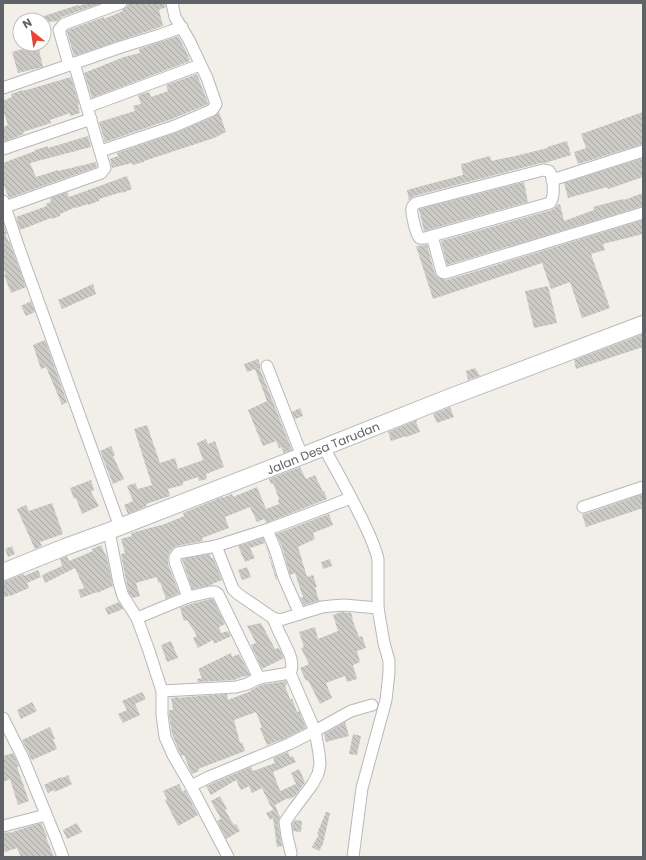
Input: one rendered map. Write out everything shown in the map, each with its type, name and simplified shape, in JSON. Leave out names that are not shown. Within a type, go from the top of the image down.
[{"type":"street","points":[[121,3],[64,24],[59,30],[87,106],[105,168],[101,173],[4,204],[114,529],[121,590],[125,601],[137,618],[162,690],[162,715],[165,737],[173,755],[192,786],[228,857]]},
{"type":"street","points":[[101,151],[174,126],[212,110],[216,104],[207,78],[182,27],[175,17],[172,3]]},
{"type":"street","points":[[3,88],[182,27]]},
{"type":"street","points":[[87,106],[200,65]]},
{"type":"street","points":[[3,149],[91,119]]},
{"type":"street","points":[[552,180],[643,151]]},
{"type":"street","points":[[543,170],[551,173],[552,180],[553,199],[550,203],[432,236],[422,238],[418,236],[412,211],[412,207],[416,203],[543,170]]},
{"type":"street","points":[[432,236],[442,272],[445,273],[643,213]]},
{"type":"street","name":"Jalan Desa Tarudan","points":[[3,572],[324,448],[445,399],[643,324]]},
{"type":"street","points":[[267,366],[302,456]]},
{"type":"street","points":[[324,448],[347,499],[368,532],[377,554],[378,608],[384,643],[389,660],[386,700],[362,788],[353,857]]},
{"type":"street","points":[[583,507],[643,487]]},
{"type":"street","points":[[188,598],[175,562],[176,555],[178,553],[216,546],[267,530],[347,499]]},
{"type":"street","points":[[267,530],[284,578],[300,614]]},
{"type":"street","points":[[216,546],[234,589],[238,594],[273,618],[283,619],[322,607],[331,606],[344,605],[378,608]]},
{"type":"street","points":[[137,618],[188,598],[215,592],[218,594],[259,678]]},
{"type":"street","points":[[273,618],[288,649],[292,670],[290,673],[315,731],[320,759],[318,774],[312,785],[285,822],[286,836],[291,853]]},
{"type":"street","points":[[162,690],[236,687],[247,684],[259,678],[290,673]]},
{"type":"street","points":[[192,786],[209,777],[289,744],[351,711],[372,705]]},
{"type":"street","points":[[3,718],[23,758],[62,857]]},
{"type":"street","points":[[3,826],[46,814]]},
{"type":"building","points":[[89,3],[99,4],[62,17],[57,21],[52,21],[52,13]]},
{"type":"building","points":[[128,3],[165,3],[166,7],[159,10],[163,26],[74,56],[67,32],[68,30],[104,17],[104,19],[123,11],[122,10],[127,7]]},
{"type":"building","points":[[178,36],[190,61],[92,98],[84,73],[124,57],[140,53],[139,49]]},
{"type":"building","points":[[12,52],[40,52],[43,67],[18,73]]},
{"type":"building","points":[[197,74],[208,104],[172,119],[105,142],[99,122],[135,111],[133,106],[141,104],[138,95],[149,92],[151,97],[168,91],[166,85]]},
{"type":"building","points":[[71,77],[79,104],[80,113],[70,116],[70,113],[50,120],[51,123],[23,132],[24,134],[3,142],[3,127],[8,125],[3,110],[3,101],[12,97],[11,94]]},
{"type":"building","points":[[219,112],[226,132],[214,138],[144,162],[133,165],[132,163],[112,168],[110,159],[118,156],[117,153],[178,132],[215,116]]},
{"type":"building","points":[[643,112],[643,144],[578,164],[574,152],[586,148],[581,134]]},
{"type":"building","points":[[88,136],[91,147],[30,163],[36,177],[58,170],[96,162],[97,167],[9,198],[3,183],[3,163],[35,150],[48,146],[48,148]]},
{"type":"building","points":[[567,141],[571,155],[414,196],[409,200],[407,190],[463,175],[461,164],[490,156],[491,161],[515,156],[548,148],[547,147]]},
{"type":"building","points":[[643,158],[643,177],[608,189],[607,187],[568,198],[564,183]]},
{"type":"building","points":[[127,176],[132,189],[99,199],[99,201],[88,205],[76,207],[60,214],[60,216],[20,230],[16,217],[47,206],[46,204],[51,202],[50,198],[67,192],[69,197]]},
{"type":"building","points":[[524,182],[528,202],[424,231],[419,209]]},
{"type":"building","points":[[643,193],[643,206],[447,265],[441,241],[552,210],[560,204],[564,221],[594,210],[593,207],[624,200]]},
{"type":"building","points":[[643,220],[643,234],[603,244],[605,250],[591,254],[610,308],[582,318],[570,282],[551,289],[542,263],[433,299],[416,246],[427,245],[435,274],[439,278],[447,280]]},
{"type":"building","points":[[3,223],[7,234],[5,234],[26,287],[11,293],[3,268]]},
{"type":"building","points":[[93,284],[96,294],[62,309],[58,300]]},
{"type":"building","points":[[548,286],[557,323],[534,328],[525,291]]},
{"type":"building","points":[[31,301],[35,312],[26,316],[21,306]]},
{"type":"building","points":[[643,334],[643,347],[576,369],[574,360]]},
{"type":"building","points":[[45,340],[67,402],[62,405],[46,367],[41,369],[33,345]]},
{"type":"building","points":[[258,359],[260,369],[292,450],[284,453],[281,447],[279,448],[276,441],[263,446],[248,410],[267,401],[255,369],[247,372],[244,364]]},
{"type":"building","points":[[475,368],[480,376],[468,380],[466,371]]},
{"type":"building","points":[[450,407],[454,417],[437,423],[433,414]]},
{"type":"building","points":[[300,408],[303,416],[295,419],[292,412]]},
{"type":"building","points":[[417,420],[416,422],[420,432],[391,441],[388,432]]},
{"type":"building","points":[[147,425],[160,463],[175,458],[178,469],[203,460],[197,443],[206,439],[208,444],[215,441],[224,467],[206,474],[207,479],[199,481],[198,477],[183,482],[183,485],[168,489],[170,496],[146,504],[147,506],[128,514],[124,505],[133,501],[127,486],[135,483],[138,489],[152,485],[134,429]]},
{"type":"building","points":[[111,446],[115,455],[113,456],[124,479],[113,484],[100,451]]},
{"type":"building","points":[[300,467],[306,479],[315,475],[327,499],[266,523],[264,519],[257,522],[250,507],[225,517],[229,528],[202,538],[203,541],[176,546],[169,553],[168,564],[179,593],[166,599],[160,582],[158,583],[157,577],[136,583],[140,596],[133,598],[129,593],[121,554],[125,553],[121,539],[132,536],[131,533],[165,524],[184,516],[183,513],[222,497],[232,494],[233,497],[257,487],[266,509],[279,504],[279,499],[273,483],[271,484],[269,479]]},
{"type":"building","points":[[91,480],[94,490],[91,492],[99,506],[82,514],[76,498],[74,499],[70,488]]},
{"type":"building","points":[[643,494],[643,508],[586,527],[582,514]]},
{"type":"building","points":[[52,503],[63,534],[40,542],[42,546],[35,549],[17,509],[26,505],[29,511]]},
{"type":"building","points":[[329,514],[333,525],[313,533],[315,539],[298,547],[307,577],[313,575],[319,601],[304,605],[300,598],[303,597],[295,573],[290,575],[282,547],[276,534]]},
{"type":"building","points":[[263,538],[265,543],[250,548],[255,558],[245,562],[238,546]]},
{"type":"building","points":[[265,544],[277,579],[276,580]]},
{"type":"building","points":[[101,545],[107,558],[113,586],[81,598],[78,590],[84,588],[75,568],[45,583],[42,575],[62,566],[60,559],[67,556],[69,561],[93,551],[92,549]]},
{"type":"building","points":[[12,546],[15,554],[8,557],[5,549]]},
{"type":"building","points":[[210,554],[222,580],[212,585],[192,589],[182,559]]},
{"type":"building","points":[[330,559],[332,566],[323,569],[321,562]]},
{"type":"building","points":[[247,567],[251,577],[242,580],[238,570]]},
{"type":"building","points":[[38,570],[41,577],[27,583],[29,588],[3,598],[3,582]]},
{"type":"building","points":[[213,599],[225,624],[219,627],[221,633],[228,631],[231,636],[214,644],[213,640],[198,648],[193,638],[197,636],[187,620],[184,621],[180,608]]},
{"type":"building","points":[[119,602],[123,609],[108,615],[105,608]]},
{"type":"building","points":[[341,612],[351,613],[359,637],[362,636],[366,648],[357,651],[360,662],[353,665],[357,679],[347,682],[345,676],[326,683],[332,698],[320,704],[300,668],[309,664],[301,648],[304,647],[299,632],[315,627],[318,639],[338,631],[333,615]]},
{"type":"building","points":[[261,623],[275,649],[279,648],[284,658],[262,669],[251,645],[256,643],[247,626]]},
{"type":"building","points":[[171,641],[178,658],[167,662],[161,645]]},
{"type":"building","points":[[231,653],[232,657],[239,654],[250,675],[234,680],[198,682],[197,679],[202,678],[198,669]]},
{"type":"building","points":[[286,681],[287,685],[285,686],[290,699],[292,699],[297,712],[299,711],[306,728],[267,745],[260,728],[262,727],[256,712],[234,720],[240,743],[242,742],[245,751],[198,769],[199,771],[192,774],[184,755],[181,756],[172,734],[169,715],[169,710],[173,710],[171,698],[227,694],[228,700],[251,691],[261,685]]},
{"type":"building","points":[[142,692],[146,699],[135,704],[140,715],[123,723],[118,714],[127,710],[122,701]]},
{"type":"building","points":[[32,702],[37,711],[21,719],[17,710]]},
{"type":"building","points":[[345,722],[349,736],[326,742],[324,734]]},
{"type":"building","points":[[50,727],[57,749],[32,760],[22,740]]},
{"type":"building","points":[[353,734],[361,736],[357,755],[349,754]]},
{"type":"building","points":[[288,752],[290,757],[293,756],[296,762],[273,772],[280,791],[296,784],[291,773],[299,769],[305,782],[295,796],[275,805],[280,817],[278,823],[282,846],[277,847],[273,818],[270,820],[266,813],[273,810],[272,806],[271,807],[262,788],[252,793],[249,786],[241,790],[236,780],[211,795],[206,786],[251,767],[253,771],[275,763],[273,758]]},
{"type":"building","points":[[13,753],[19,766],[17,767],[29,801],[18,805],[10,779],[3,782],[3,756]]},
{"type":"building","points":[[68,775],[72,784],[55,792],[54,790],[48,793],[44,785]]},
{"type":"building","points":[[179,784],[183,792],[185,790],[198,815],[178,826],[165,800],[167,799],[163,791]]},
{"type":"building","points":[[220,796],[227,809],[225,810],[234,825],[236,824],[240,831],[226,839],[217,821],[221,819],[211,801]]},
{"type":"building","points":[[326,812],[330,813],[323,844],[319,851],[312,847],[319,834],[317,834]]},
{"type":"building","points":[[295,820],[302,821],[301,832],[293,831],[292,824]]},
{"type":"building","points":[[41,823],[54,857],[21,857],[17,848],[5,852],[3,846],[3,833],[10,833]]},
{"type":"building","points":[[77,823],[82,832],[67,839],[63,830]]}]
